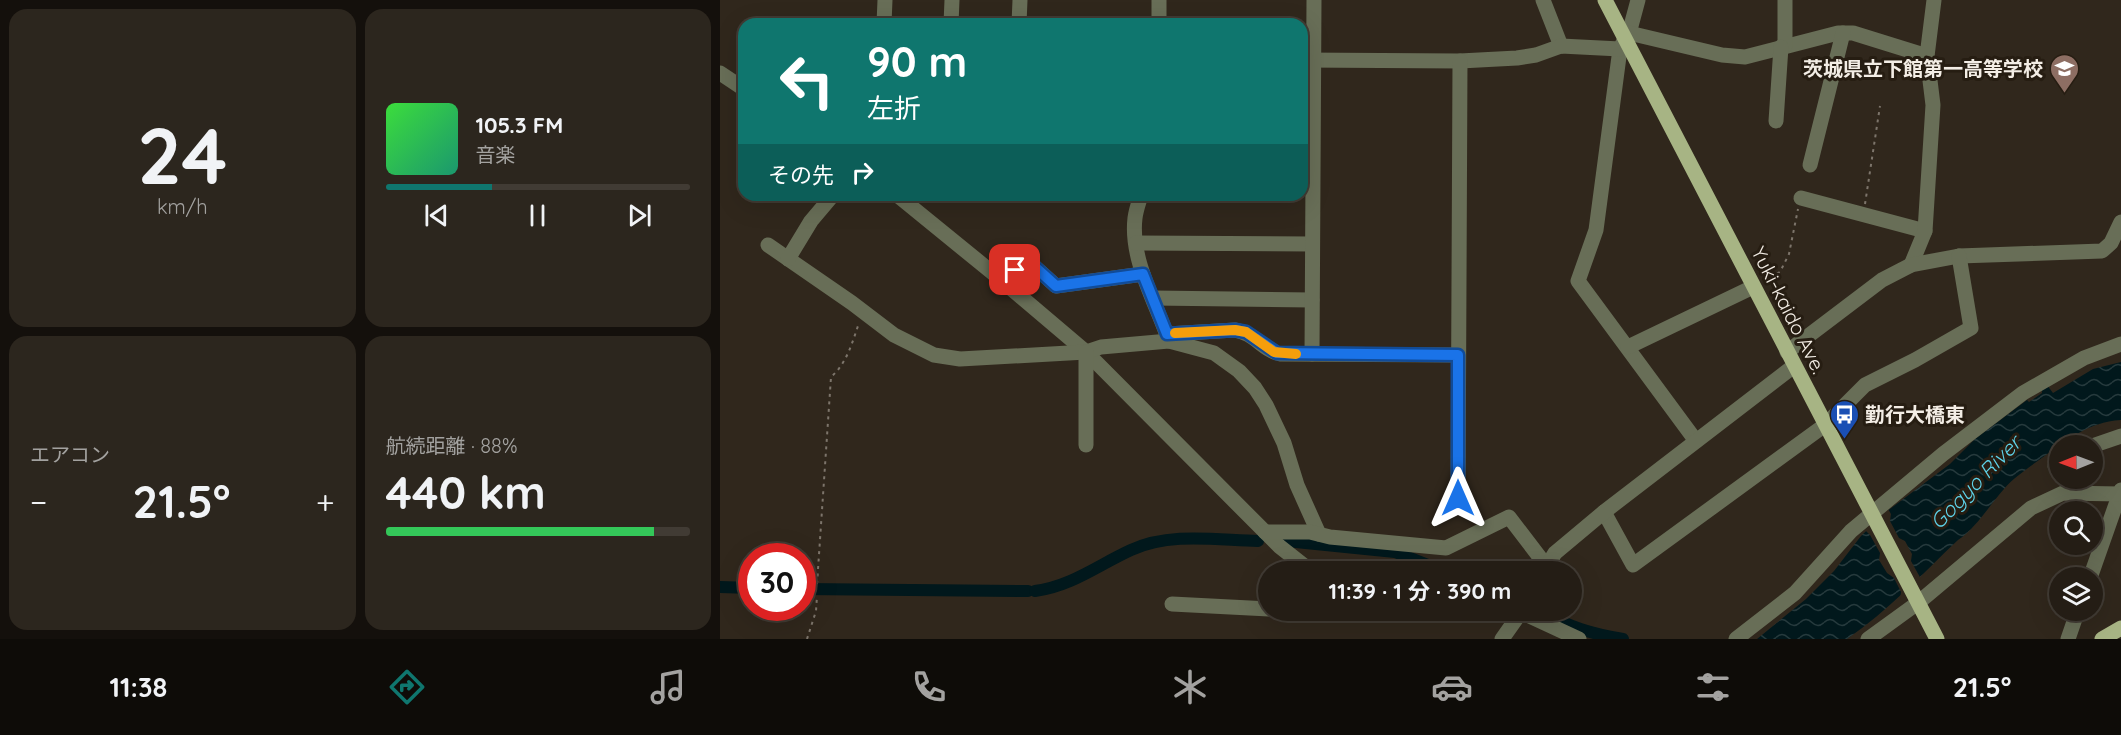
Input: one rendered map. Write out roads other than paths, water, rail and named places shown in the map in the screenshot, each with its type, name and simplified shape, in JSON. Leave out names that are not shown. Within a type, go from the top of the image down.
[{"type":"main road","name":"Yuki-kaido Ave.","points":[[1605,0],[1874,515],[1936,639]]},
{"type":"main road","points":[[2102,639],[2121,628]]},
{"type":"street","points":[[885,0],[885,18]]},
{"type":"street","points":[[951,18],[952,0]]},
{"type":"street","points":[[1019,18],[1020,0]]},
{"type":"street","points":[[1159,0],[1159,18]]},
{"type":"street","points":[[1312,354],[1309,60],[1314,0]]},
{"type":"street","points":[[1543,0],[1561,46]]},
{"type":"street","points":[[1638,0],[1625,40],[1596,230],[1578,281],[1696,441]]},
{"type":"street","points":[[1776,121],[1785,0]]},
{"type":"street","points":[[1911,265],[1925,231],[1933,105],[1927,56],[1934,0]]},
{"type":"street","points":[[1309,60],[1460,61],[1517,58],[1536,55],[1561,46],[1625,40],[1745,57],[1843,33],[1852,33],[1927,56]]},
{"type":"street","points":[[1810,165],[1843,33]]},
{"type":"street","points":[[1458,498],[1460,61]]},
{"type":"street","points":[[720,73],[738,85]]},
{"type":"street","points":[[1801,198],[1925,231]]},
{"type":"street","points":[[788,259],[811,221],[828,201]]},
{"type":"street","points":[[904,201],[1086,352],[1296,561]]},
{"type":"street","points":[[1139,201],[1135,218],[1136,243],[1143,274],[1168,337],[1214,353],[1239,371],[1256,388],[1284,443],[1297,485],[1319,534]]},
{"type":"street","points":[[1552,561],[1555,553],[1696,441],[1882,280],[1911,265],[1959,256],[2102,251],[2111,243],[2121,222]]},
{"type":"street","points":[[1136,243],[1312,244]]},
{"type":"street","points":[[768,245],[894,335],[920,349],[960,360],[1086,352],[1101,347],[1168,337],[1235,330],[1246,332],[1277,353],[1458,355]]},
{"type":"street","points":[[1604,512],[1633,565],[1825,425],[1865,386],[1971,327],[1959,256]]},
{"type":"street","points":[[994,274],[1035,267],[1056,286],[1143,274]]},
{"type":"street","points":[[1628,347],[1754,286]]},
{"type":"street","points":[[1153,298],[1312,300]]},
{"type":"street","points":[[1736,639],[1795,593],[1851,531],[1874,515],[1943,454],[2023,393],[2084,358],[2121,344]]},
{"type":"street","points":[[1086,352],[1086,445]]},
{"type":"street","points":[[2103,442],[2121,436]]},
{"type":"street","points":[[1868,639],[2031,508],[2063,493],[2121,491],[2094,567]]},
{"type":"street","points":[[1265,532],[1292,531],[1446,548],[1509,517],[1543,561]]},
{"type":"street","points":[[1172,604],[1258,608]]},
{"type":"street","points":[[1502,639],[1518,621]]},
{"type":"street","points":[[1542,621],[1579,639]]},
{"type":"street","points":[[2068,639],[2074,621]]},
{"type":"water","name":"Gogyo River","points":[[2121,362],[2121,420],[2098,424],[2075,435],[2049,435],[2049,453],[2016,477],[1971,529],[1891,604],[1847,639],[1757,639],[1806,599],[1834,571],[1861,536],[1886,512],[1950,464],[1975,439],[2027,400],[2029,402],[2042,393],[2042,388],[2047,385],[2053,393],[2093,369]]},
{"type":"waterway","points":[[1035,591],[1061,585],[1146,544],[1193,538],[1258,541]]},
{"type":"waterway","points":[[1286,541],[1395,552],[1418,561]]},
{"type":"waterway","points":[[720,587],[738,588]]},
{"type":"waterway","points":[[816,589],[1028,591]]},
{"type":"waterway","points":[[1560,621],[1601,635],[1623,639]]},
{"type":"place","name":"茨城県立下館第一高等学校","points":[[2064,94]]},
{"type":"place","name":"勤行大橋東","points":[[1844,440]]}]
